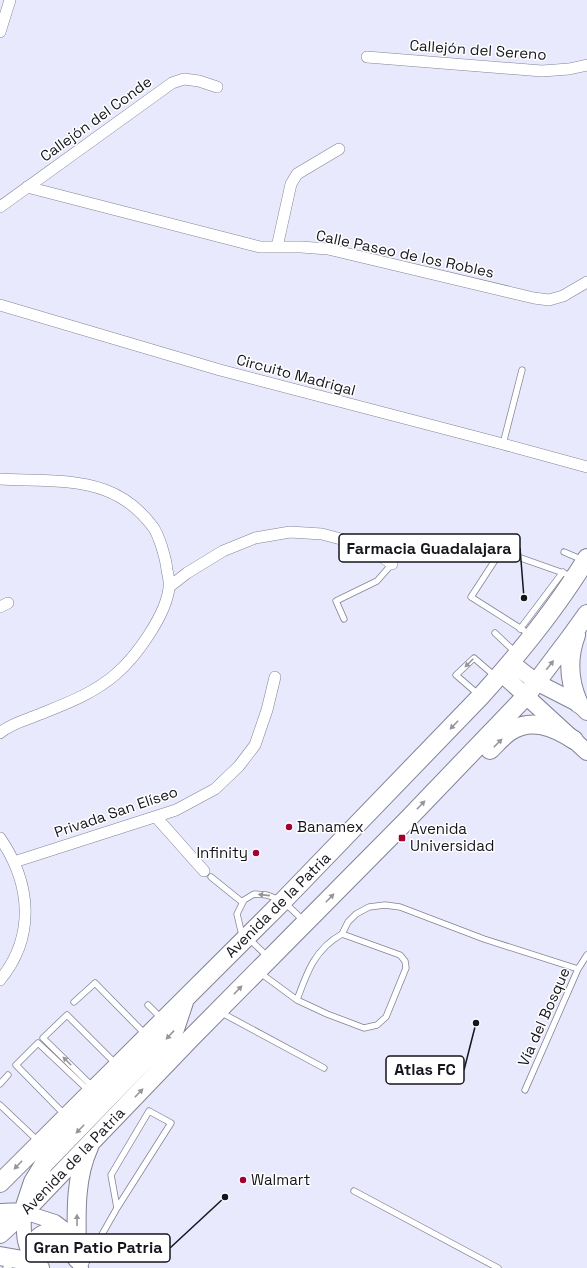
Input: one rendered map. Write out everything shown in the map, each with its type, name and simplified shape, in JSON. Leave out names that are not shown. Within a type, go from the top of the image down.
[{"type":"main road","name":"Avenida de la Patria","points":[[0,1183],[283,901],[481,696],[507,668],[527,633],[569,574],[586,559]]},
{"type":"main road","name":"Avenida de la Patria","points":[[0,1234],[24,1212],[263,964],[306,923],[444,781],[531,689],[587,616]]},
{"type":"main road","points":[[583,708],[574,690],[570,675],[571,656],[575,637],[587,616]]},
{"type":"main road","points":[[507,668],[531,689],[581,746]]},
{"type":"main road","points":[[531,689],[583,708]]},
{"type":"main road","points":[[444,781],[475,764],[507,733],[519,727],[532,725],[546,726],[558,730],[581,746]]},
{"type":"main road","points":[[0,1213],[24,1212],[33,1182],[39,1170],[175,1029],[185,1000]]},
{"type":"main road","points":[[80,1265],[77,1198],[86,1156],[93,1141]]},
{"type":"main road","points":[[0,1256],[23,1260],[37,1265]]},
{"type":"street","points":[[0,32],[10,0]]},
{"type":"street","name":"Callejón del Sereno","points":[[367,57],[542,71],[569,69],[587,65]]},
{"type":"street","name":"Callejón del Conde","points":[[1,204],[172,83],[184,79],[198,81],[216,87]]},
{"type":"street","points":[[277,248],[291,184],[297,174],[339,149]]},
{"type":"street","name":"Calle Paseo de los Robles","points":[[27,187],[260,247],[301,247],[328,249],[534,298],[549,300],[563,296],[587,282]]},
{"type":"street","name":"Circuito Madrigal","points":[[0,305],[220,370],[587,467]]},
{"type":"street","points":[[0,479],[79,483],[106,490],[131,503],[153,528],[166,560],[169,587],[166,600],[156,624],[138,650],[117,673],[95,690],[14,724],[0,733]]},
{"type":"street","points":[[169,587],[187,573],[223,551],[255,538],[290,532],[322,534],[352,542],[374,551],[392,564]]},
{"type":"street","name":"Privada San Elíseo","points":[[14,862],[176,810],[215,790],[239,766],[255,744],[268,710],[275,677]]},
{"type":"street","points":[[156,817],[208,874]]},
{"type":"street","points":[[0,838],[14,862],[24,891],[26,915],[24,929],[15,957],[0,980]]},
{"type":"street","points":[[37,1265],[24,1238],[24,1212],[55,1222],[63,1228],[80,1265]]},
{"type":"street","points":[[37,1265],[30,1252],[33,1242],[40,1233],[54,1230],[63,1232],[67,1235]]},
{"type":"lane","points":[[503,444],[522,370]]},
{"type":"lane","points":[[527,633],[470,597],[501,551],[569,574]]},
{"type":"lane","points":[[564,552],[586,559]]},
{"type":"lane","points":[[344,619],[336,601],[377,581],[392,564]]},
{"type":"lane","points":[[495,633],[507,668]]},
{"type":"lane","points":[[481,696],[456,675],[474,658],[507,668]]},
{"type":"lane","points":[[208,874],[242,902]]},
{"type":"lane","points":[[306,923],[283,901],[267,895],[254,894],[242,902],[237,914],[241,930],[263,964],[297,1000],[327,1014],[364,1028],[377,1025],[386,1017],[406,968],[405,961],[400,955],[342,934]]},
{"type":"lane","points":[[297,1000],[306,974],[330,941],[342,934],[348,922],[356,914],[369,907],[385,905],[400,907],[484,939],[578,969]]},
{"type":"lane","name":"Vía del Bosque","points":[[525,1090],[578,969],[587,955]]},
{"type":"lane","points":[[74,1002],[95,983],[148,1036]]},
{"type":"lane","points":[[148,1005],[164,1021]]},
{"type":"lane","points":[[218,1011],[324,1068]]},
{"type":"lane","points":[[92,1091],[43,1038],[67,1015],[118,1066]]},
{"type":"lane","points":[[67,1116],[16,1065],[38,1043],[92,1091]]},
{"type":"lane","points":[[0,1084],[8,1075]]},
{"type":"lane","points":[[0,1106],[40,1143]]},
{"type":"lane","points":[[80,1265],[117,1208],[171,1122],[149,1111],[111,1175],[117,1208]]},
{"type":"lane","points":[[354,1190],[498,1268]]},
{"type":"place","name":"Farmacia Guadalajara","points":[[524,598]]},
{"type":"place","name":"Banamex","points":[[289,827]]},
{"type":"place","name":"Avenida Universidad","points":[[402,838]]},
{"type":"place","name":"Infinity","points":[[256,853]]},
{"type":"place","name":"Atlas FC","points":[[476,1023]]},
{"type":"place","name":"Walmart","points":[[243,1180]]},
{"type":"place","name":"Gran Patio Patria","points":[[225,1197]]}]
